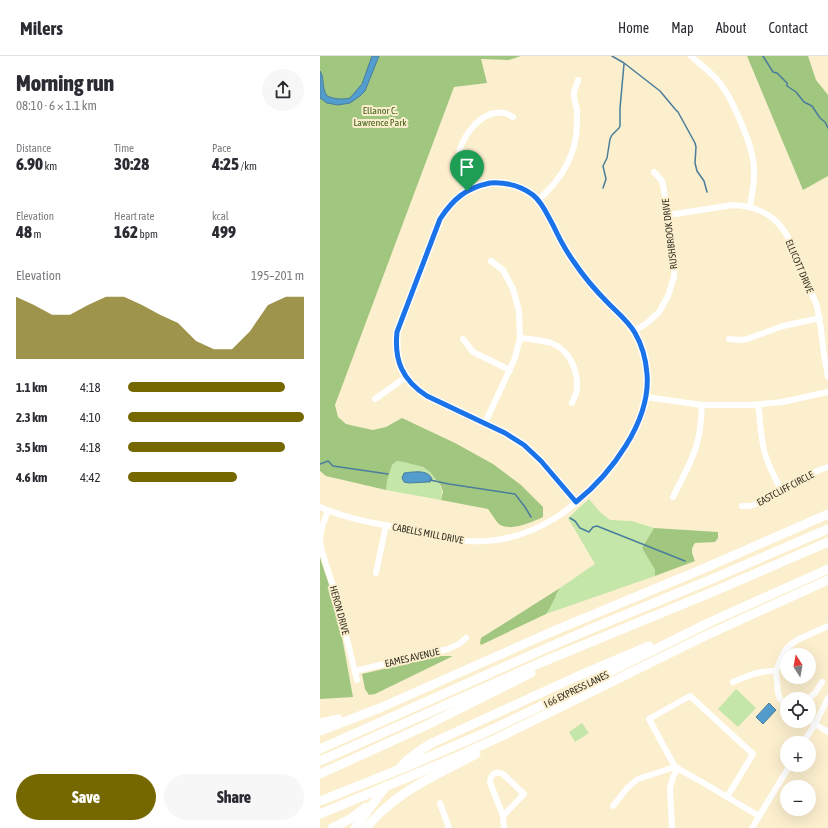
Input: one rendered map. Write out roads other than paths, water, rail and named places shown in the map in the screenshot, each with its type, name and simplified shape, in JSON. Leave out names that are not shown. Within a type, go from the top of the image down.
[{"type":"highway","points":[[320,731],[389,704],[549,632],[719,562],[828,514]]},
{"type":"highway","points":[[320,748],[528,655],[792,545],[828,527]]},
{"type":"highway","points":[[324,760],[540,663],[722,588],[828,542]]},
{"type":"highway","name":"I 66 EXPRESS LANES","points":[[320,801],[476,737],[710,622],[828,569]]},
{"type":"highway","points":[[320,814],[454,758],[533,722],[713,633],[828,580]]},
{"type":"highway","points":[[324,760],[375,732],[602,631],[649,605]]},
{"type":"highway","points":[[355,828],[363,813],[400,767],[411,756],[424,748],[620,658],[710,622]]},
{"type":"highway","points":[[320,774],[425,726],[607,635]]},
{"type":"highway","points":[[320,723],[341,719],[389,704]]},
{"type":"highway","points":[[366,828],[387,806],[406,792],[533,722]]},
{"type":"highway","points":[[332,828],[363,813]]},
{"type":"street","points":[[691,56],[720,82],[732,102],[747,135],[754,163],[754,182],[750,207]]},
{"type":"street","points":[[538,200],[559,178],[567,165],[572,152],[576,138],[577,124],[577,111],[574,92],[578,80]]},
{"type":"street","points":[[467,191],[458,166],[459,151],[465,137],[478,122],[486,116],[496,113],[505,113],[514,117]]},
{"type":"street","name":"RUSHBROOK DRIVE","points":[[634,331],[647,323],[659,312],[672,287],[674,278],[675,260],[663,185],[662,181],[654,172]]},
{"type":"street","name":"CABELLS MILL DRIVE","points":[[320,507],[386,525],[459,540],[478,541],[514,537],[540,527],[554,519],[576,502],[597,483],[619,456],[636,426],[646,397],[648,382],[641,347],[634,331],[590,284],[581,272],[564,246],[538,200],[526,190],[517,186],[506,183],[490,183],[480,185],[459,196],[449,206],[440,219],[397,332],[396,341],[399,362],[406,377],[416,388],[427,396],[510,436],[532,452],[576,502]]},
{"type":"street","name":"ELLICOTT DRIVE","points":[[668,215],[733,205],[750,207],[758,210],[772,218],[780,225],[790,241],[817,306],[820,318],[825,366],[828,377]]},
{"type":"street","points":[[485,423],[515,358],[520,338],[519,311],[513,289],[503,270],[491,261]]},
{"type":"street","points":[[729,339],[747,339],[783,326],[820,318]]},
{"type":"street","points":[[520,338],[551,343],[567,354],[572,361],[577,386],[572,403]]},
{"type":"street","points":[[463,340],[473,352],[510,370]]},
{"type":"street","points":[[375,398],[406,377]]},
{"type":"street","points":[[646,397],[702,405],[758,405],[782,402],[828,392]]},
{"type":"street","points":[[673,497],[697,446],[702,405]]},
{"type":"street","points":[[758,405],[765,453],[780,488]]},
{"type":"street","name":"EASTCLIFF CIRCLE","points":[[742,506],[756,504],[780,488],[828,467]]},
{"type":"street","name":"HERON DRIVE","points":[[328,510],[323,523],[320,540],[322,552],[334,587],[357,680]]},
{"type":"street","points":[[376,573],[386,525]]},
{"type":"street","points":[[780,699],[776,671],[784,652],[797,640],[828,626]]},
{"type":"street","name":"EAMES AVENUE","points":[[355,671],[448,649],[459,644],[466,638]]},
{"type":"street","points":[[733,682],[760,672],[768,670],[776,671]]},
{"type":"street","points":[[816,692],[822,682]]},
{"type":"street","points":[[727,797],[753,754],[690,696],[649,719],[676,768],[759,816]]},
{"type":"street","points":[[816,722],[828,698]]},
{"type":"street","points":[[816,725],[828,732]]},
{"type":"street","points":[[613,806],[628,787],[638,779],[676,768]]},
{"type":"street","points":[[672,828],[670,788],[676,768]]},
{"type":"street","points":[[502,816],[524,794],[503,774],[498,772],[491,777],[490,782],[502,816],[504,828]]},
{"type":"street","points":[[752,828],[786,772]]},
{"type":"street","points":[[440,803],[449,828]]},
{"type":"water","points":[[372,56],[379,56],[365,91],[360,96],[350,103],[338,105],[327,103],[320,98],[320,71],[327,96],[338,99],[350,98],[362,84]]},
{"type":"water","points":[[424,472],[432,479],[430,482],[404,482],[402,478],[404,473]]},
{"type":"water","points":[[769,703],[776,710],[763,724],[756,717]]},
{"type":"waterway","points":[[612,56],[624,63],[660,91],[678,112],[695,143],[695,163],[697,171],[704,181],[707,192]]},
{"type":"waterway","points":[[763,56],[773,72],[777,73],[787,83],[787,86],[796,92],[804,102],[812,106],[828,128]]},
{"type":"waterway","points":[[603,188],[606,179],[603,166],[607,158],[610,139],[620,126],[624,64]]},
{"type":"waterway","points":[[320,464],[328,461],[333,466],[388,474]]},
{"type":"waterway","points":[[430,480],[515,494],[531,517]]},
{"type":"waterway","points":[[570,518],[575,521],[580,528],[589,532],[593,527],[597,526],[685,561]]},
{"type":"park label","name":"Ellanor C. Lawrence Park","points":[[380,116]]}]
